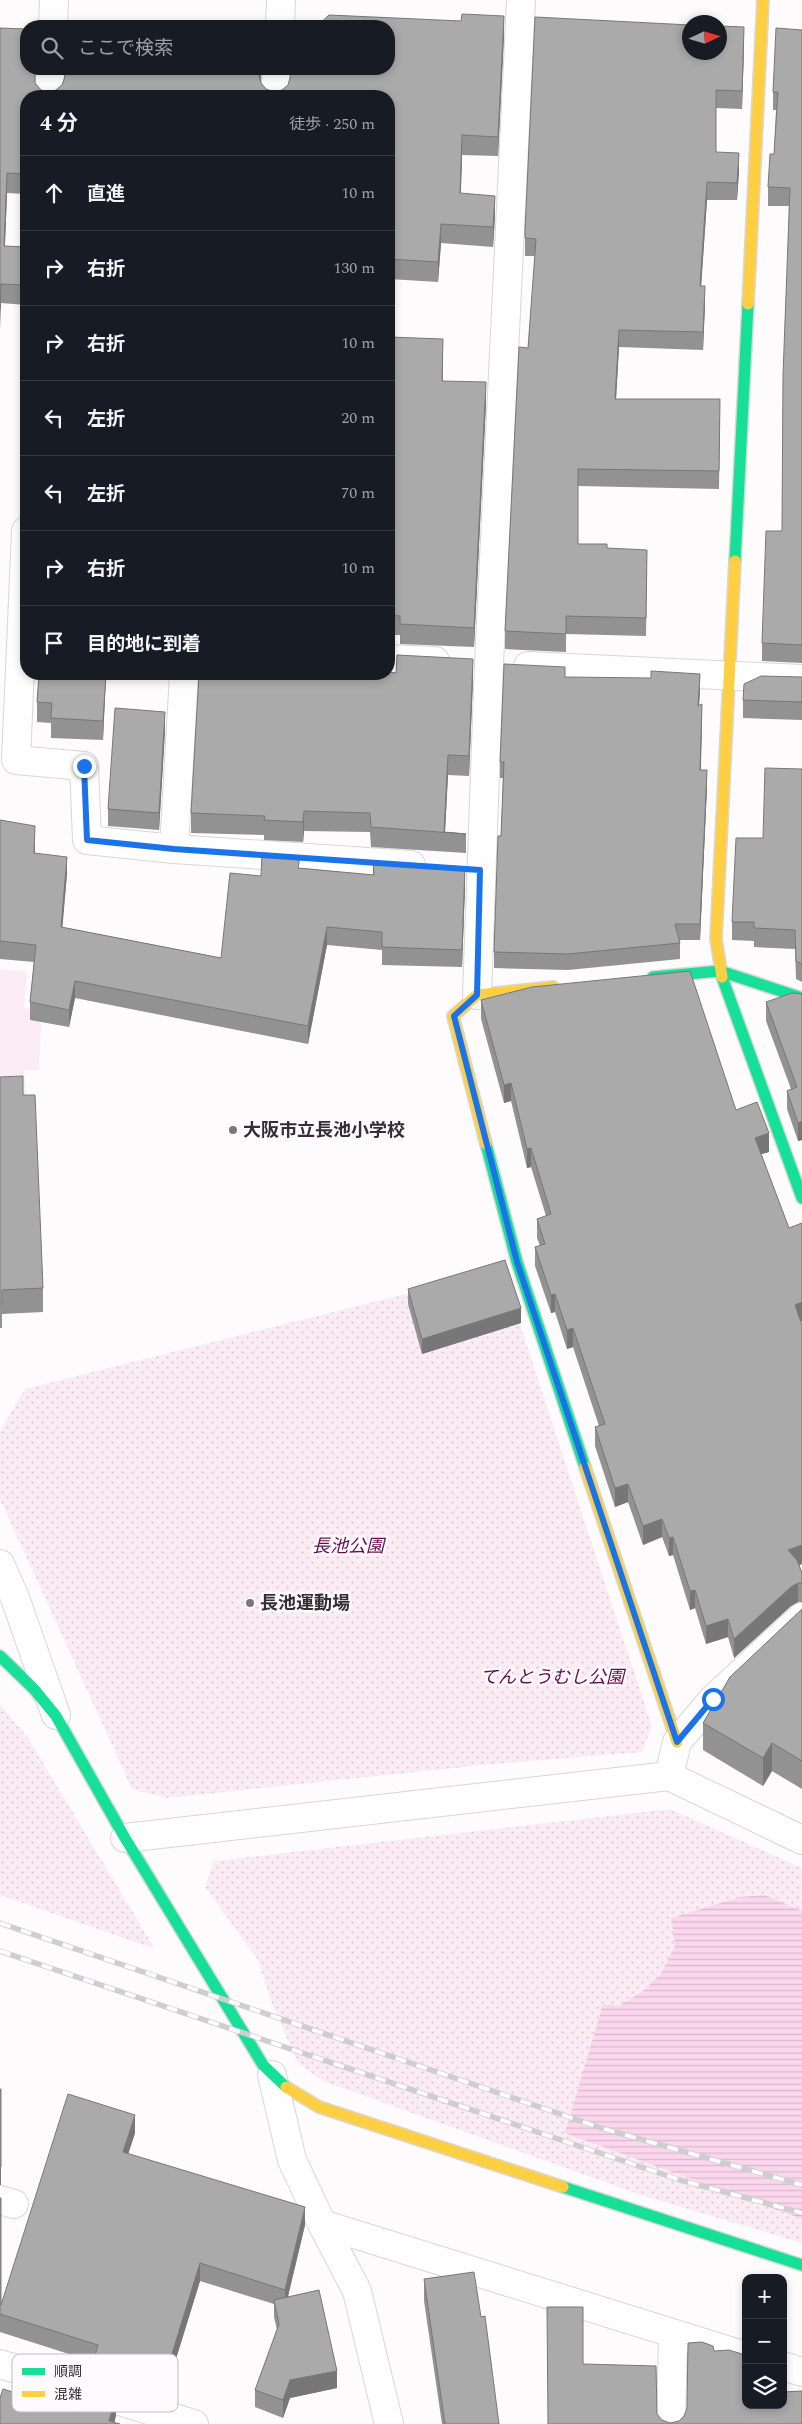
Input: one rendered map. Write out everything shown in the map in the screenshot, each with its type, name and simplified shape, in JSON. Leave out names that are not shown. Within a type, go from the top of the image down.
[{"type":"street","points":[[53,20],[54,0]]},
{"type":"street","points":[[280,20],[282,0]]},
{"type":"street","points":[[477,995],[460,869],[489,664],[521,0]]},
{"type":"street","points":[[763,0],[716,939],[720,970],[802,1198]]},
{"type":"street","points":[[49,90],[50,75]]},
{"type":"street","points":[[275,90],[277,75]]},
{"type":"street","points":[[20,596],[16,639],[16,760],[84,766],[87,840],[174,849],[460,869]]},
{"type":"street","points":[[395,659],[802,679]]},
{"type":"street","points":[[174,849],[184,680]]},
{"type":"street","points":[[642,978],[720,970],[802,998]]},
{"type":"street","points":[[564,986],[477,995],[454,1016],[517,1262],[677,1742]]},
{"type":"street","points":[[0,1564],[15,1598],[56,1716]]},
{"type":"street","points":[[669,1776],[677,1742],[713,1699],[802,1618]]},
{"type":"street","points":[[0,1656],[34,1689],[56,1716],[125,1838],[263,2065],[281,2084],[319,2107],[802,2265]]},
{"type":"street","points":[[125,1838],[669,1776],[802,1840]]},
{"type":"street","points":[[272,2075],[292,2160],[322,2224],[357,2291],[389,2424]]},
{"type":"street","points":[[322,2224],[742,2355]]},
{"type":"street","points":[[671,2424],[674,2335]]},
{"type":"street","points":[[0,2364],[12,2368]]},
{"type":"street","points":[[787,2367],[802,2372]]},
{"type":"street","points":[[155,2412],[194,2424]]},
{"type":"green space","points":[[0,969],[27,972],[24,1008],[42,1010],[39,1070],[24,1070],[26,1094],[0,1094]]},
{"type":"green space","name":"長池公園","points":[[502,1270],[652,1726],[642,1752],[493,1764],[166,1798],[132,1789],[0,1499],[0,1431],[25,1389]]},
{"type":"green space","points":[[0,1704],[28,1738],[155,1949],[0,1895]]},
{"type":"green space","points":[[670,1809],[802,1868],[802,2243],[638,2194],[323,2081],[298,2063],[271,2001],[258,1960],[205,1887],[214,1861]]},
{"type":"shaded area","points":[[765,1895],[802,1911],[802,2219],[565,2133],[603,2004],[619,2006],[643,1991],[661,1974],[675,1946],[671,1918],[741,1897]]},
{"type":"building","points":[[462,14],[504,16],[498,137],[462,135],[460,193],[495,196],[493,227],[441,224],[438,262],[395,259],[395,90],[282,90],[288,85],[290,75],[395,75],[395,20],[324,20],[329,15],[461,21]]},
{"type":"building","points":[[535,17],[682,25],[682,60],[727,60],[727,26],[744,27],[742,91],[716,90],[716,152],[739,153],[737,183],[707,182],[700,286],[705,286],[703,332],[619,330],[615,399],[720,399],[719,471],[578,469],[578,544],[607,544],[607,548],[647,550],[646,618],[566,616],[566,634],[505,631],[519,347],[528,348],[536,239],[525,238]]},
{"type":"building","points":[[0,28],[20,29],[20,75],[35,75],[35,83],[41,90],[20,90],[20,174],[7,173],[4,246],[20,247],[20,285],[1,284],[0,309]]},
{"type":"building","points":[[776,28],[802,30],[802,645],[762,643],[766,531],[782,531],[783,375],[790,188],[768,187],[770,154],[774,154],[778,92],[773,92]]},
{"type":"building","points":[[65,75],[259,75],[261,83],[269,90],[56,90],[62,85]]},
{"type":"building","points":[[395,337],[443,339],[442,381],[486,382],[474,628],[400,624],[400,616],[395,616]]},
{"type":"building","points":[[397,655],[473,659],[469,756],[448,755],[444,832],[466,834],[371,827],[370,813],[304,811],[303,822],[264,820],[265,816],[191,813],[199,680],[395,680]]},
{"type":"building","points":[[504,664],[565,667],[565,677],[651,678],[651,671],[700,674],[698,706],[702,704],[700,770],[707,770],[700,924],[675,924],[680,943],[568,954],[494,952],[498,836],[501,836],[504,762],[500,762]]},
{"type":"building","points":[[761,676],[802,677],[802,702],[743,700],[744,684]]},
{"type":"building","points":[[39,680],[106,680],[103,721],[51,718],[52,703],[37,702]]},
{"type":"building","points":[[115,708],[165,712],[159,813],[108,809]]},
{"type":"building","points":[[765,768],[802,769],[802,964],[796,961],[795,930],[754,928],[754,922],[732,922],[736,838],[763,838]]},
{"type":"building","points":[[0,820],[35,826],[34,853],[67,857],[61,927],[221,958],[230,873],[261,876],[262,853],[300,856],[298,868],[374,875],[373,861],[465,867],[462,950],[382,947],[382,932],[327,927],[308,1026],[75,981],[69,1010],[30,1002],[36,945],[0,941]]},
{"type":"building","points":[[690,971],[736,1110],[757,1102],[769,1133],[755,1138],[789,1228],[802,1223],[802,1302],[795,1305],[802,1325],[802,1545],[788,1550],[797,1560],[802,1573],[802,1583],[791,1587],[734,1639],[728,1619],[706,1626],[695,1590],[690,1591],[673,1537],[669,1538],[662,1519],[643,1526],[628,1484],[615,1488],[595,1427],[605,1424],[573,1328],[567,1330],[555,1294],[551,1295],[535,1247],[545,1244],[537,1219],[551,1214],[531,1148],[527,1149],[511,1083],[504,1085],[481,1000],[532,987]]},
{"type":"building","points":[[792,993],[802,994],[802,1121],[798,1123],[787,1091],[797,1087],[766,1002]]},
{"type":"building","points":[[23,1076],[23,1095],[35,1095],[43,1288],[2,1290],[2,1304],[0,1304],[0,1077]]},
{"type":"building","points":[[505,1260],[521,1308],[422,1339],[408,1289]]},
{"type":"building","points":[[802,1609],[802,1761],[772,1743],[763,1758],[703,1723],[730,1677]]},
{"type":"building","points":[[1,2089],[1,2167],[0,2167]]},
{"type":"building","points":[[68,2094],[135,2115],[123,2152],[305,2207],[285,2290],[200,2263],[172,2354],[95,2354],[98,2345],[0,2314],[0,2198],[1,2305]]},
{"type":"building","points":[[474,2272],[481,2317],[485,2316],[499,2424],[445,2424],[424,2279]]},
{"type":"building","points":[[319,2290],[337,2371],[290,2380],[283,2400],[255,2390],[279,2324],[274,2300]]},
{"type":"building","points":[[547,2307],[583,2307],[583,2364],[656,2366],[657,2414],[662,2420],[670,2423],[679,2421],[684,2416],[687,2408],[688,2343],[702,2342],[713,2346],[714,2351],[729,2350],[742,2354],[742,2409],[787,2409],[787,2392],[802,2391],[802,2424],[548,2424]]},
{"type":"building","points":[[3,2389],[12,2392],[12,2412],[112,2412],[109,2421],[120,2424],[0,2424],[0,2398]]},
{"type":"railway","points":[[0,1923],[601,2128],[802,2185]]},
{"type":"railway","points":[[0,1951],[680,2180],[802,2213]]},
{"type":"traffic: fast","points":[[735,561],[748,304]]},
{"type":"traffic: fast","points":[[653,977],[720,971],[802,998]]},
{"type":"traffic: fast","points":[[722,977],[802,1198]]},
{"type":"traffic: fast","points":[[486,1144],[517,1262],[585,1467]]},
{"type":"traffic: fast","points":[[0,1656],[34,1689],[56,1716],[125,1838],[263,2065],[286,2087]]},
{"type":"traffic: fast","points":[[563,2187],[802,2265]]},
{"type":"traffic: slow","points":[[748,304],[763,0]]},
{"type":"traffic: slow","points":[[722,977],[716,939],[735,561]]},
{"type":"traffic: slow","points":[[486,1144],[453,1016],[477,995],[553,987]]},
{"type":"traffic: slow","points":[[585,1467],[677,1742]]},
{"type":"traffic: slow","points":[[286,2087],[319,2107],[563,2187]]},
{"type":"place","name":"大阪市立長池小学校","points":[[233,1130]]},
{"type":"place","name":"長池運動場","points":[[250,1603]]},
{"type":"route","points":[[84,766],[87,840],[174,849],[480,870],[477,995],[454,1016],[517,1262],[677,1742],[713,1699]]},
{"type":"park label","name":"てんとうむし公園","points":[[552,1677]]}]
